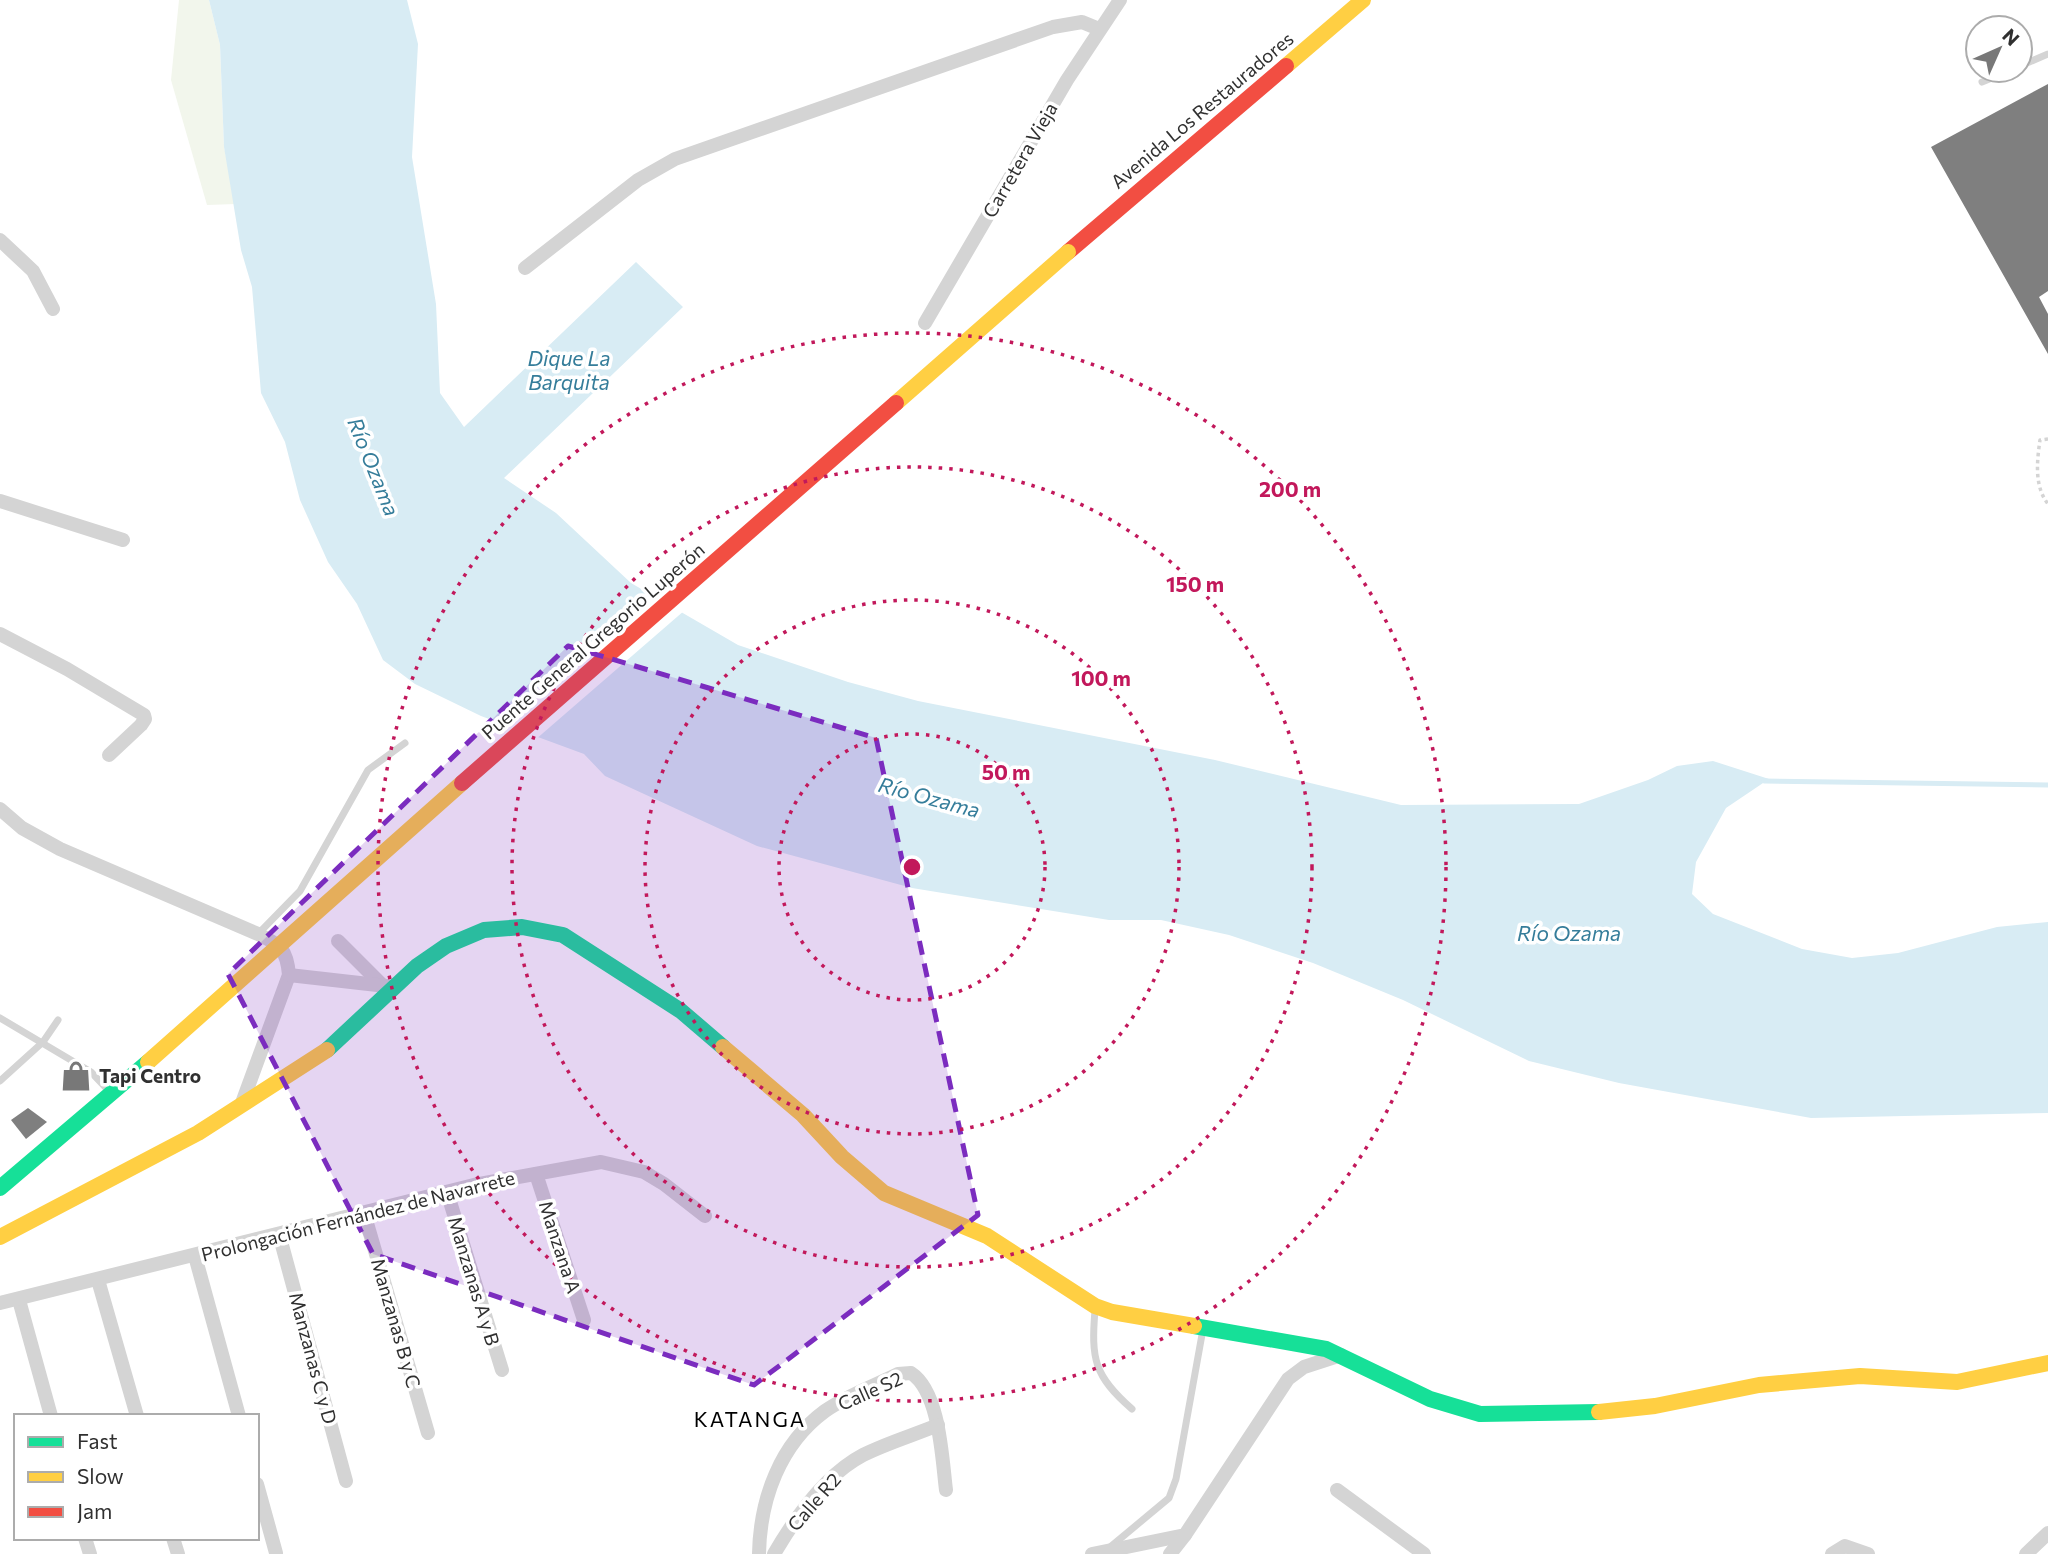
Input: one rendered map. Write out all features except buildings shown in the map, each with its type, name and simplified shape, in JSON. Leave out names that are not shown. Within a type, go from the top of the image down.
[{"type":"street","name":"Carretera Vieja","points":[[925,323],[1099,29],[1120,0]]},
{"type":"street","name":"Avenida Los Restauradores","points":[[1068,252],[1363,0]]},
{"type":"street","points":[[525,268],[638,180],[676,159],[1053,27],[1082,22],[1099,29]]},
{"type":"street","points":[[0,240],[33,271],[53,309]]},
{"type":"street","name":"Puente General Gregorio Luperón","points":[[0,1188],[112,1094],[295,929],[1068,252]]},
{"type":"street","points":[[0,501],[123,540]]},
{"type":"street","points":[[0,634],[67,669],[144,715],[141,725],[108,755]]},
{"type":"street","points":[[0,809],[22,828],[60,849],[258,934],[274,942],[287,954],[289,975],[242,1103]]},
{"type":"street","points":[[0,1237],[198,1133],[331,1048],[388,986],[446,946],[484,930],[522,927],[563,935],[681,1011],[730,1050],[884,1194],[987,1236],[1095,1306],[1112,1312],[1307,1344],[1341,1354],[1457,1408],[1480,1413],[1558,1415],[1655,1406],[1759,1385],[1860,1376],[1956,1382],[2048,1363]]},
{"type":"street","points":[[338,941],[388,986]]},
{"type":"street","points":[[289,975],[388,986]]},
{"type":"street","name":"Prolongación Fernández de Navarrete","points":[[0,1304],[447,1192],[601,1161],[625,1166],[664,1184],[705,1216]]},
{"type":"street","name":"Manzana A","points":[[536,1174],[584,1320]]},
{"type":"street","name":"Manzanas A y B","points":[[447,1192],[502,1370]]},
{"type":"street","name":"Manzanas B y C","points":[[364,1213],[428,1433]]},
{"type":"street","name":"Manzanas C y D","points":[[279,1234],[346,1481]]},
{"type":"street","points":[[195,1256],[238,1414]]},
{"type":"street","points":[[98,1280],[136,1414]]},
{"type":"street","points":[[19,1300],[50,1414]]},
{"type":"street","points":[[1170,1554],[1288,1379],[1304,1367],[1341,1354]]},
{"type":"street","name":"Calle S2","points":[[759,1554],[770,1487],[792,1444],[827,1410],[898,1374],[911,1374],[922,1383],[938,1425]]},
{"type":"street","points":[[938,1425],[946,1490]]},
{"type":"street","name":"Calle R2","points":[[774,1554],[818,1492],[839,1472],[862,1455],[938,1425]]},
{"type":"street","points":[[1337,1490],[1424,1554]]},
{"type":"street","points":[[259,1491],[276,1553]]},
{"type":"street","points":[[2026,1554],[2048,1533]]},
{"type":"street","points":[[1099,1552],[1185,1535]]},
{"type":"street","points":[[1832,1554],[1845,1546],[1868,1554]]},
{"type":"lane","points":[[258,934],[300,891],[368,770],[405,743]]},
{"type":"lane","points":[[0,1018],[91,1072],[112,1094]]},
{"type":"lane","points":[[0,1081],[43,1042],[58,1020]]},
{"type":"lane","points":[[1095,1306],[1092,1342],[1096,1367],[1108,1388],[1132,1409]]},
{"type":"lane","points":[[1099,1552],[1169,1498],[1176,1479],[1203,1328]]},
{"type":"path","points":[[2048,439],[2040,440],[2036,468],[2043,498],[2048,504]]},
{"type":"highlighted area","points":[[568,646],[876,738],[978,1215],[754,1385],[373,1254],[228,974]]},
{"type":"shaded area","points":[[179,0],[209,0],[220,45],[224,147],[236,204],[207,205],[171,80]]},
{"type":"water","name":"Río Ozama","points":[[209,0],[407,0],[418,44],[412,157],[436,304],[440,393],[464,427],[636,262],[683,307],[504,478],[556,513],[631,583],[738,645],[848,682],[918,701],[1215,760],[1401,805],[1579,804],[1648,780],[1677,766],[1713,761],[1769,779],[1726,808],[1696,862],[1692,894],[1713,914],[1802,949],[1852,958],[1898,953],[1997,927],[2048,922],[2048,1113],[1811,1118],[1619,1083],[1529,1061],[1403,1000],[1313,963],[1229,935],[1161,920],[1109,920],[912,888],[757,846],[605,776],[584,754],[481,716],[415,684],[383,660],[357,604],[328,562],[300,500],[285,442],[261,393],[252,287],[241,250],[224,147],[220,45]]},
{"type":"pier","points":[[650,590],[685,610],[535,740],[496,725]]},
{"type":"waterway","points":[[1764,781],[2048,785]]},
{"type":"traffic: fast","points":[[327,1050],[417,966],[446,946],[484,930],[522,927],[563,935],[681,1011],[723,1047]]},
{"type":"traffic: fast","points":[[0,1188],[148,1062]]},
{"type":"traffic: fast","points":[[1194,1326],[1326,1349],[1430,1399],[1480,1414],[1599,1412]]},
{"type":"traffic: slow","points":[[1286,66],[1363,0]]},
{"type":"traffic: slow","points":[[896,403],[1068,252]]},
{"type":"traffic: slow","points":[[148,1062],[462,783]]},
{"type":"traffic: slow","points":[[723,1047],[803,1115],[842,1157],[884,1193],[987,1236],[1095,1306],[1112,1312],[1194,1326]]},
{"type":"traffic: slow","points":[[0,1237],[198,1133],[327,1050]]},
{"type":"traffic: slow","points":[[1599,1412],[1655,1406],[1759,1385],[1860,1376],[1957,1382],[2048,1363]]},
{"type":"traffic: jam","points":[[1068,252],[1286,66]]},
{"type":"traffic: jam","points":[[462,783],[896,403]]},
{"type":"place","name":"Tapi Centro","points":[[76,1076]]},
{"type":"district","name":"KATANGA","points":[[750,1420]]},
{"type":"water label","name":"Dique La Barquita","points":[[569,371]]}]
